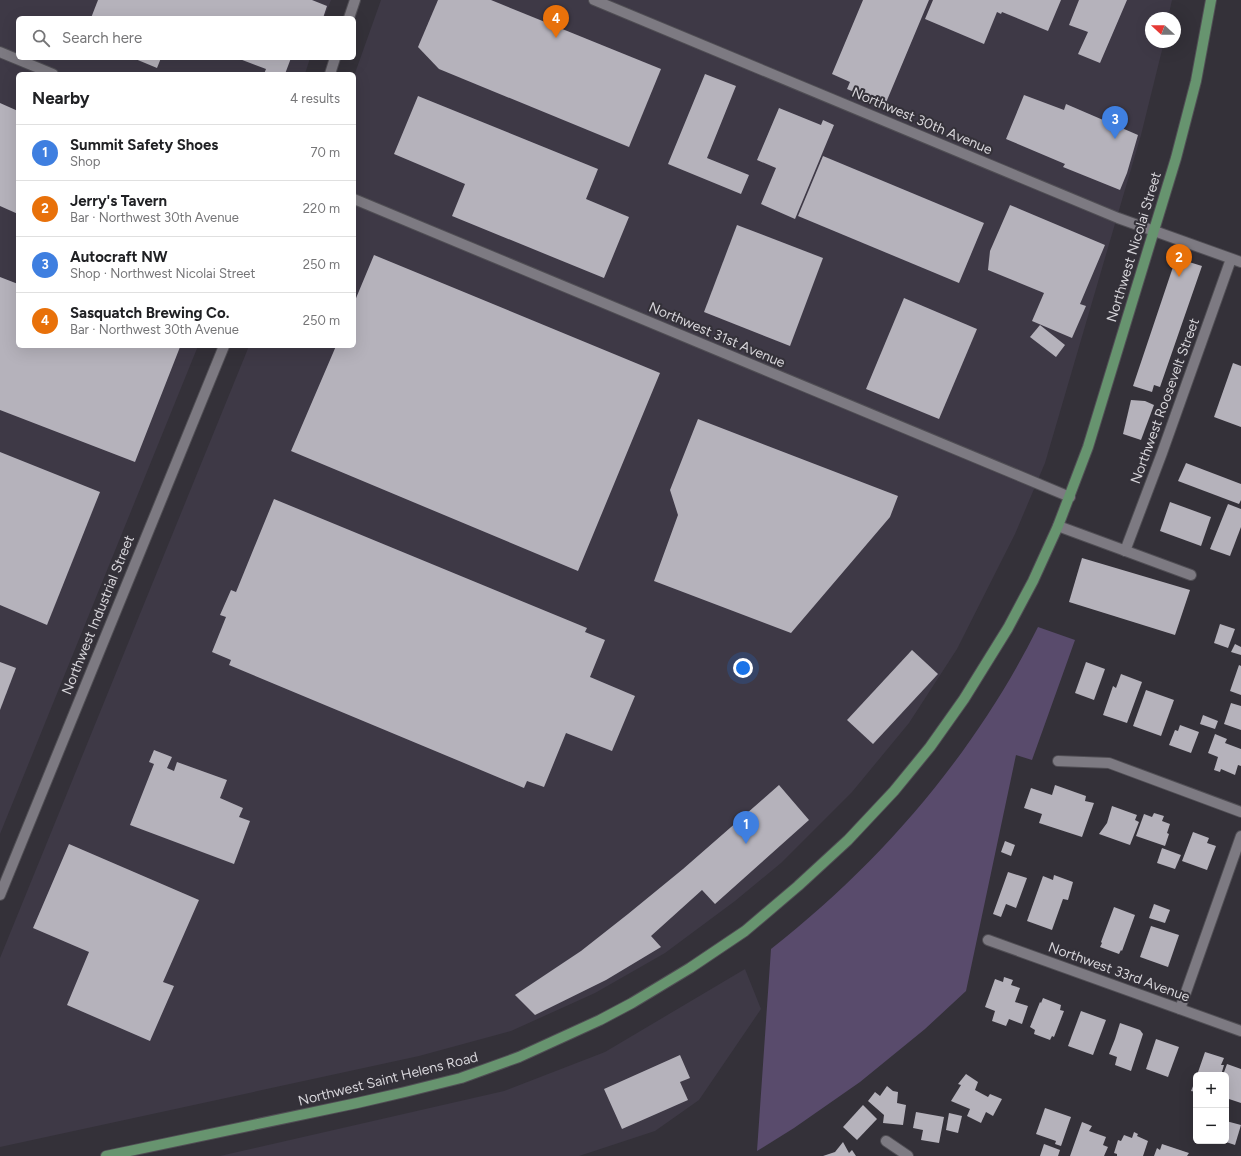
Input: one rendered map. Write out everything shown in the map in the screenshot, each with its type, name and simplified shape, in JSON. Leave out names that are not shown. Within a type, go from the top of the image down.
[{"type":"main road","name":"Northwest Nicolai Street","points":[[1070,497],[1088,447],[1176,158],[1196,81],[1211,0]]},
{"type":"main road","name":"Northwest Saint Helens Road","points":[[106,1156],[357,1104],[461,1078],[512,1060],[600,1020],[632,1003],[690,968],[745,931],[798,886],[848,840],[894,791],[930,747],[977,679],[1015,615],[1033,580],[1070,497]]},
{"type":"street","points":[[350,16],[355,0]]},
{"type":"street","name":"Northwest 30th Avenue","points":[[594,0],[1118,218],[1241,262]]},
{"type":"street","points":[[0,52],[16,59]]},
{"type":"street","points":[[19,60],[48,72]]},
{"type":"street","points":[[331,72],[334,60]]},
{"type":"street","name":"Northwest 31st Avenue","points":[[356,200],[1070,497]]},
{"type":"street","name":"Northwest Roosevelt Street","points":[[1125,551],[1162,453],[1230,259]]},
{"type":"street","name":"Northwest Industrial Street","points":[[0,895],[223,348]]},
{"type":"street","points":[[1058,526],[1191,575]]},
{"type":"street","points":[[1058,761],[1109,763],[1241,812]]},
{"type":"street","points":[[1180,1009],[1241,836]]},
{"type":"street","name":"Northwest 33rd Avenue","points":[[988,940],[1241,1031]]},
{"type":"street","points":[[886,1141],[908,1156]]},
{"type":"shaded area","points":[[0,0],[331,0],[325,16],[16,16],[16,60],[309,60],[306,72],[16,72],[16,348],[197,348],[0,834]]},
{"type":"shaded area","points":[[381,0],[1172,0],[1169,12],[1145,12],[1145,48],[1163,48],[1141,135],[1045,463],[1015,534],[957,649],[909,723],[852,792],[781,863],[735,901],[665,953],[595,993],[511,1031],[419,1056],[0,1147],[0,958],[248,348],[356,348],[356,72]]},
{"type":"shaded area","points":[[1038,627],[1075,640],[1032,760],[1016,755],[966,991],[925,1029],[860,1082],[794,1128],[757,1151],[771,949],[851,880],[888,842],[922,803],[955,761],[985,718],[1013,673]]},
{"type":"shaded area","points":[[745,969],[761,1009],[699,1100],[655,1131],[579,1156],[220,1156],[504,1091],[605,1052]]},
{"type":"building","points":[[98,0],[312,0],[327,6],[324,16],[92,16]]},
{"type":"building","points":[[438,0],[491,0],[661,69],[629,147],[439,69],[418,47]]},
{"type":"building","points":[[863,0],[929,0],[885,105],[847,89],[850,82],[832,74]]},
{"type":"building","points":[[933,0],[1061,0],[1048,31],[1002,12],[1001,14],[997,12],[984,44],[925,19]]},
{"type":"building","points":[[1079,0],[1127,0],[1100,63],[1078,54],[1088,32],[1069,25]]},
{"type":"building","points":[[138,60],[160,60],[157,68]]},
{"type":"building","points":[[242,60],[290,60],[286,72],[265,72],[266,69]]},
{"type":"building","points":[[705,74],[736,86],[707,158],[749,175],[741,194],[668,164]]},
{"type":"building","points":[[1024,95],[1064,110],[1066,104],[1138,135],[1127,173],[1120,190],[1063,167],[1065,164],[1006,139]]},
{"type":"building","points":[[418,96],[598,169],[586,199],[629,217],[604,278],[452,216],[465,184],[394,154]]},
{"type":"building","points":[[0,103],[16,110],[16,213],[0,206]]},
{"type":"building","points":[[779,108],[821,125],[823,120],[834,125],[795,219],[761,204],[776,168],[757,160]]},
{"type":"building","points":[[823,156],[984,223],[959,283],[798,216]]},
{"type":"building","points":[[1010,205],[1105,245],[1080,304],[1086,306],[1072,338],[1032,321],[1044,293],[988,270],[990,251]]},
{"type":"building","points":[[737,225],[823,258],[790,346],[704,312]]},
{"type":"building","points":[[374,255],[660,373],[578,571],[291,451],[335,348],[356,348],[356,298]]},
{"type":"building","points":[[1176,258],[1202,266],[1160,387],[1154,385],[1152,392],[1133,386]]},
{"type":"building","points":[[0,277],[16,283],[16,348],[180,348],[135,462],[0,410]]},
{"type":"building","points":[[904,298],[977,329],[939,419],[866,389]]},
{"type":"building","points":[[1040,325],[1065,345],[1056,357],[1030,337]]},
{"type":"building","points":[[1233,363],[1241,366],[1241,427],[1214,417]]},
{"type":"building","points":[[1131,400],[1145,401],[1154,405],[1141,440],[1123,434]]},
{"type":"building","points":[[698,419],[898,496],[890,517],[791,633],[654,581],[678,515],[670,490]]},
{"type":"building","points":[[0,452],[100,492],[47,625],[0,605]]},
{"type":"building","points":[[1186,463],[1241,484],[1241,500],[1239,504],[1178,481]]},
{"type":"building","points":[[274,499],[587,628],[585,632],[605,640],[590,677],[635,696],[612,751],[566,733],[544,787],[527,781],[524,788],[229,665],[231,660],[212,652],[226,617],[220,615],[231,590],[236,592]]},
{"type":"building","points":[[1170,502],[1211,517],[1201,546],[1160,531]]},
{"type":"building","points":[[1228,504],[1241,509],[1241,527],[1230,556],[1210,549]]},
{"type":"building","points":[[1082,558],[1190,590],[1175,635],[1069,602]]},
{"type":"building","points":[[1220,624],[1235,629],[1228,648],[1214,643]]},
{"type":"building","points":[[1235,644],[1241,647],[1241,655],[1231,652]]},
{"type":"building","points":[[912,650],[938,674],[873,744],[847,720]]},
{"type":"building","points":[[0,662],[16,668],[0,710]]},
{"type":"building","points":[[1086,662],[1105,669],[1094,700],[1075,693]]},
{"type":"building","points":[[1239,665],[1241,666],[1241,695],[1230,691]]},
{"type":"building","points":[[1121,674],[1142,682],[1127,723],[1103,715],[1113,686],[1116,688]]},
{"type":"building","points":[[1146,690],[1174,700],[1161,736],[1133,726]]},
{"type":"building","points":[[1231,703],[1241,706],[1241,730],[1224,724]]},
{"type":"building","points":[[1203,715],[1218,721],[1215,729],[1200,724]]},
{"type":"building","points":[[1180,725],[1199,732],[1191,753],[1169,745],[1175,730],[1178,731]]},
{"type":"building","points":[[1215,734],[1227,739],[1225,743],[1241,749],[1241,766],[1238,765],[1235,775],[1221,769],[1220,772],[1214,770],[1218,757],[1208,753]]},
{"type":"building","points":[[154,750],[172,757],[167,768],[174,771],[177,762],[227,780],[220,798],[243,808],[239,817],[250,821],[234,864],[130,825],[154,764],[149,762]]},
{"type":"building","points":[[779,785],[809,820],[715,904],[702,890],[651,936],[661,947],[606,980],[535,1015],[515,995],[581,951],[628,914],[683,869]]},
{"type":"building","points":[[1055,785],[1086,796],[1085,801],[1094,803],[1082,837],[1039,823],[1042,814],[1024,808],[1031,788],[1052,795]]},
{"type":"building","points":[[1112,806],[1137,815],[1135,820],[1139,822],[1130,845],[1099,834],[1107,823]]},
{"type":"building","points":[[1154,813],[1164,816],[1162,821],[1170,824],[1167,833],[1169,834],[1165,846],[1136,836],[1144,814],[1152,817]]},
{"type":"building","points":[[1193,832],[1209,838],[1207,843],[1216,846],[1207,870],[1182,861]]},
{"type":"building","points":[[1005,841],[1015,845],[1011,856],[1001,852]]},
{"type":"building","points":[[69,844],[199,900],[163,982],[174,986],[150,1041],[67,1005],[89,952],[33,928]]},
{"type":"building","points":[[1162,848],[1181,855],[1175,869],[1157,863]]},
{"type":"building","points":[[1008,872],[1027,878],[1016,908],[1006,904],[1001,917],[993,914]]},
{"type":"building","points":[[1054,875],[1073,882],[1068,900],[1063,899],[1052,930],[1027,921],[1043,876],[1053,880]]},
{"type":"building","points":[[1154,904],[1170,910],[1165,923],[1149,918]]},
{"type":"building","points":[[1114,907],[1135,915],[1122,951],[1121,950],[1119,954],[1100,947]]},
{"type":"building","points":[[1151,926],[1179,935],[1168,967],[1140,957]]},
{"type":"building","points":[[1004,977],[1013,980],[1011,985],[1020,988],[1015,1002],[1028,1006],[1022,1024],[1009,1019],[1006,1026],[992,1021],[995,1011],[985,1007],[995,979],[1003,982]]},
{"type":"building","points":[[1043,998],[1061,1005],[1060,1010],[1064,1011],[1054,1037],[1052,1036],[1050,1040],[1034,1034],[1035,1030],[1030,1027]]},
{"type":"building","points":[[1081,1011],[1106,1020],[1093,1055],[1068,1046]]},
{"type":"building","points":[[1120,1023],[1140,1030],[1143,1034],[1131,1071],[1115,1065],[1117,1057],[1109,1054]]},
{"type":"building","points":[[1156,1039],[1179,1047],[1168,1077],[1146,1069]]},
{"type":"building","points":[[1205,1052],[1224,1058],[1221,1065],[1224,1065],[1222,1072],[1198,1072]]},
{"type":"building","points":[[680,1055],[690,1078],[680,1082],[688,1100],[622,1129],[604,1089]]},
{"type":"building","points":[[1227,1064],[1241,1069],[1241,1103],[1229,1099],[1229,1072],[1224,1072]]},
{"type":"building","points":[[966,1074],[978,1082],[975,1090],[988,1097],[990,1094],[1002,1099],[993,1116],[986,1112],[981,1123],[967,1116],[970,1109],[951,1101],[961,1085],[958,1084]]},
{"type":"building","points":[[887,1086],[893,1091],[898,1092],[897,1103],[906,1105],[903,1125],[883,1123],[884,1115],[868,1101],[875,1092],[880,1096]]},
{"type":"building","points":[[863,1105],[877,1119],[857,1140],[843,1127]]},
{"type":"building","points":[[1045,1108],[1071,1117],[1061,1146],[1055,1144],[1056,1141],[1036,1134]]},
{"type":"building","points":[[916,1112],[944,1117],[939,1143],[921,1140],[923,1130],[913,1128]]},
{"type":"building","points":[[949,1113],[962,1116],[958,1133],[946,1130]]},
{"type":"building","points":[[1082,1122],[1092,1126],[1089,1131],[1106,1137],[1103,1145],[1108,1147],[1104,1156],[1070,1156]]},
{"type":"building","points":[[1229,1122],[1241,1125],[1235,1145],[1229,1143]]},
{"type":"building","points":[[1134,1132],[1138,1134],[1137,1136],[1148,1141],[1143,1156],[1117,1156],[1117,1154],[1114,1153],[1118,1140],[1121,1141],[1124,1135],[1132,1138]]},
{"type":"building","points":[[843,1142],[849,1153],[852,1150],[856,1156],[823,1156],[835,1152]]},
{"type":"building","points":[[1044,1144],[1060,1150],[1058,1156],[1040,1156]]},
{"type":"building","points":[[1162,1144],[1189,1153],[1187,1156],[1154,1156],[1157,1148],[1160,1150]]},
{"type":"place","name":"Sasquatch Brewing Co.","points":[[556,38]]},
{"type":"place","name":"Autocraft NW","points":[[1115,139]]},
{"type":"place","name":"Jerry's Tavern","points":[[1179,277]]},
{"type":"place","name":"Summit Safety Shoes","points":[[746,844]]}]
